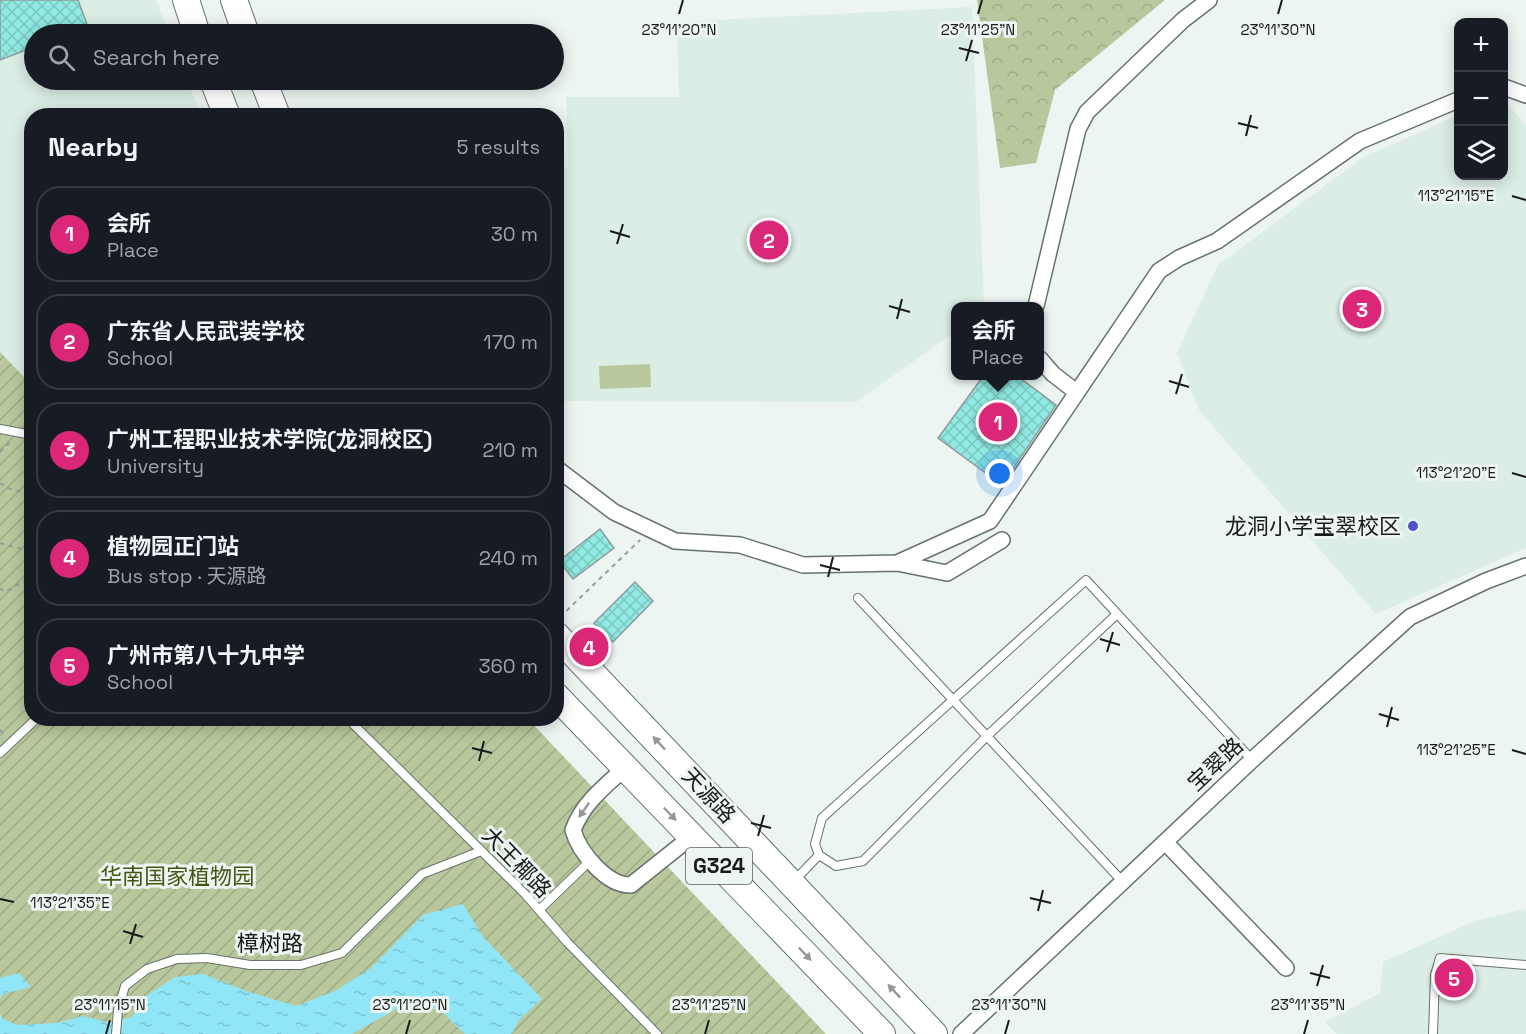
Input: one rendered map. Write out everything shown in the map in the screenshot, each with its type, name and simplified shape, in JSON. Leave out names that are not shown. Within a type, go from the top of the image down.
[{"type":"highway","points":[[186,0],[194,24]]},
{"type":"highway","points":[[234,0],[242,24]]},
{"type":"highway","points":[[217,90],[224,108]]},
{"type":"highway","points":[[267,90],[274,108]]},
{"type":"highway","name":"天源路","points":[[564,643],[934,1034]]},
{"type":"highway","name":"天源路","points":[[564,704],[882,1034]]},
{"type":"street","points":[[1037,302],[1078,129],[1087,112],[1183,20],[1209,0]]},
{"type":"street","points":[[1508,89],[1526,95]]},
{"type":"street","points":[[897,563],[990,521],[1159,271],[1179,258],[1217,241],[1360,141],[1454,102]]},
{"type":"street","points":[[1044,364],[1053,374],[1075,391]]},
{"type":"street","points":[[564,474],[614,512],[675,541],[740,545],[802,565],[897,563],[947,573],[1002,540]]},
{"type":"street","name":"宝翠路","points":[[961,1034],[1252,760],[1410,617],[1486,581],[1526,566]]},
{"type":"street","points":[[625,768],[592,797],[577,819],[573,830],[576,839],[592,860],[617,883],[631,885],[691,837]]},
{"type":"street","points":[[1165,842],[1286,968]]},
{"type":"lane","points":[[0,429],[24,434]]},
{"type":"lane","points":[[1117,614],[987,736],[863,861],[836,866],[819,855],[815,844],[822,818],[1086,580],[1252,760]]},
{"type":"lane","points":[[858,598],[1122,881]]},
{"type":"lane","points":[[0,753],[29,726]]},
{"type":"lane","name":"大王椰路","points":[[355,726],[539,910],[657,1034]]},
{"type":"lane","name":"樟树路","points":[[116,1034],[118,1010],[125,986],[147,969],[177,959],[207,958],[250,965],[301,965],[342,952],[422,874],[481,851]]},
{"type":"lane","points":[[792,883],[819,855]]},
{"type":"lane","points":[[539,910],[592,860]]},
{"type":"lane","points":[[1433,1034],[1435,975],[1440,958],[1526,965]]},
{"type":"path","points":[[0,483],[24,493]]},
{"type":"path","points":[[564,612],[651,530]]},
{"type":"path","points":[[0,543],[24,550]]},
{"type":"path","points":[[0,588],[5,592],[24,581]]},
{"type":"shaded area","points":[[0,0],[156,0],[166,24],[24,24],[24,90],[191,90],[198,108],[24,108],[24,377],[0,352]]},
{"type":"shaded area","points":[[972,7],[984,302],[951,302],[951,335],[856,402],[564,401],[564,169],[568,168],[566,97],[679,97],[677,22]]},
{"type":"shaded area","points":[[1508,105],[1526,125],[1526,548],[1376,614],[1199,410],[1177,353],[1218,265],[1364,157],[1454,117],[1454,180],[1508,180]]},
{"type":"shaded area","points":[[1526,909],[1526,1034],[1337,1034],[1325,1022],[1380,993],[1383,962],[1475,921]]},
{"type":"green space","points":[[977,0],[1165,0],[1055,90],[1036,163],[1000,168]]},
{"type":"green space","name":"华南国家植物园","points":[[0,352],[24,377],[24,726],[535,726],[826,1034],[0,1034]]},
{"type":"green space","points":[[650,364],[651,387],[600,389],[599,366]]},
{"type":"water","points":[[463,904],[483,937],[542,999],[519,1020],[512,1034],[465,1034],[439,1009],[396,1009],[352,1034],[0,1034],[0,1013],[3,1019],[18,1025],[56,1023],[84,1016],[109,1023],[132,1017],[143,998],[175,977],[203,974],[246,991],[296,1006],[337,990],[371,968],[423,915]]},
{"type":"water","points":[[19,973],[31,987],[3,994],[0,999],[0,978]]},
{"type":"building","points":[[0,0],[78,0],[87,24],[24,24],[24,51],[0,60]]},
{"type":"building","points":[[980,380],[1023,380],[1056,405],[1002,485],[938,438]]},
{"type":"building","points":[[600,529],[614,548],[573,579],[564,567],[564,557]]},
{"type":"building","points":[[635,582],[653,601],[613,642],[594,623]]},
{"type":"place","name":"广东省人民武装学校","points":[[769,240]]},
{"type":"place","name":"广州工程职业技术学院(龙洞校区)","points":[[1362,309]]},
{"type":"place","name":"会所","points":[[998,422]]},
{"type":"place","name":"龙洞小学宝翠校区","points":[[1413,526]]},
{"type":"place","name":"植物园正门站","points":[[589,647]]},
{"type":"place","name":"广州市第八十九中学","points":[[1454,978]]}]
